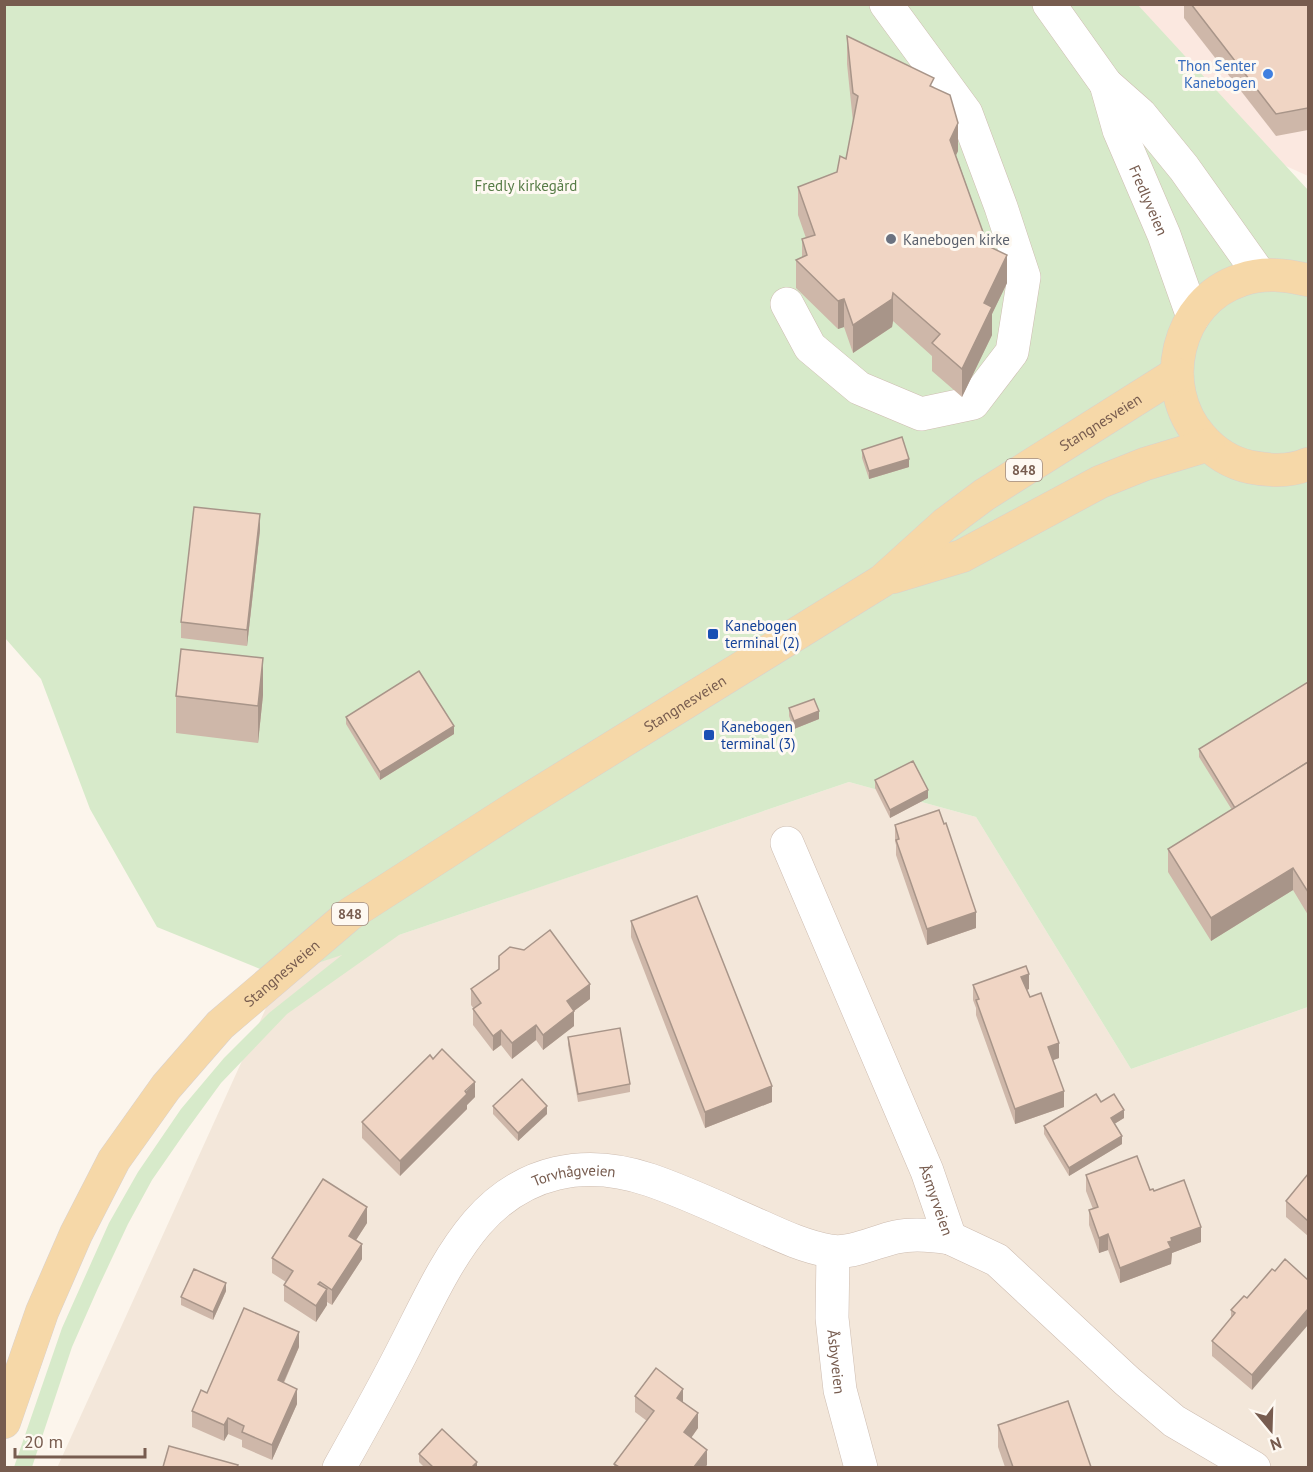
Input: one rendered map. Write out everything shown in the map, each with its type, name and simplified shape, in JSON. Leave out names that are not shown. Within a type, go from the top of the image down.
[{"type":"main road","points":[[1306,468],[1262,470],[1243,466],[1208,445],[1184,413],[1178,394],[1176,374],[1178,354],[1193,317],[1222,289],[1240,280],[1260,275],[1284,275],[1308,280]]},
{"type":"main road","name":"Stangnesveien","points":[[4,1422],[42,1312],[76,1234],[114,1160],[166,1087],[220,1025],[350,914],[518,806],[882,580],[945,524],[984,495],[1176,374]]},
{"type":"main road","name":"Stangnesveien","points":[[882,580],[962,555],[1019,527],[1100,482],[1145,464],[1208,445]]},
{"type":"street","points":[[787,304],[810,347],[859,388],[921,414],[973,403],[1012,352],[1024,277],[1001,207],[966,113],[886,4]]},
{"type":"street","name":"Fredlyveien","points":[[1049,4],[1106,84],[1140,114],[1184,168],[1260,275]]},
{"type":"street","name":"Fredlyveien","points":[[1106,84],[1119,130],[1164,235],[1193,317]]},
{"type":"street","name":"Åsmyrveien","points":[[787,843],[927,1171],[950,1238],[998,1260],[1127,1381],[1174,1421],[1254,1467]]},
{"type":"street","name":"Torvhågveien","points":[[339,1467],[460,1245],[477,1222],[498,1203],[521,1187],[550,1173],[579,1169],[610,1171],[648,1180],[801,1244],[833,1252],[864,1247],[897,1237],[930,1234],[950,1238]]},
{"type":"street","name":"Åsbyveien","points":[[833,1252],[832,1318],[840,1390],[861,1467]]},
{"type":"shaded area","points":[[1123,5],[1308,5],[1308,176],[1246,148]]},
{"type":"shaded area","points":[[849,782],[976,817],[1131,1069],[1308,1007],[1308,1467],[57,1468],[281,975]]},
{"type":"green space","name":"Fredly kirkegård","points":[[4,5],[1138,5],[1308,190],[1308,1007],[1131,1069],[976,817],[849,782],[399,935],[287,1014],[221,1083],[186,1131],[152,1180],[98,1288],[72,1347],[32,1467],[14,1467],[62,1328],[109,1223],[138,1172],[181,1109],[224,1058],[269,1013],[342,955],[280,977],[157,927],[90,809],[41,679],[5,638]]},
{"type":"building","name":"Thon Senter Kanebogen","points":[[1191,4],[1308,4],[1308,108],[1276,114]]},
{"type":"building","name":"Kanebogen kirke","points":[[847,36],[934,78],[930,86],[950,95],[958,123],[950,140],[988,246],[1007,255],[984,303],[992,307],[962,369],[932,343],[940,334],[893,293],[892,299],[853,325],[844,299],[838,301],[796,260],[807,255],[802,239],[815,235],[798,187],[837,172],[840,156],[846,159],[858,96],[853,93]]},
{"type":"building","points":[[902,437],[909,459],[869,471],[862,450]]},
{"type":"building","points":[[194,507],[260,514],[247,630],[181,622]]},
{"type":"building","points":[[181,649],[263,658],[258,706],[176,696]]},
{"type":"building","points":[[419,671],[454,726],[380,772],[346,717]]},
{"type":"building","points":[[1308,682],[1308,762],[1235,808],[1199,749]]},
{"type":"building","points":[[814,699],[819,711],[794,721],[789,708]]},
{"type":"building","points":[[913,761],[928,790],[890,810],[875,780]]},
{"type":"building","points":[[1308,762],[1308,892],[1293,868],[1211,918],[1168,849]]},
{"type":"building","points":[[939,810],[944,824],[946,823],[976,912],[927,929],[896,840],[899,839],[895,825]]},
{"type":"building","points":[[697,896],[772,1086],[705,1112],[631,921]]},
{"type":"building","points":[[550,930],[590,984],[567,1001],[574,1011],[543,1035],[536,1025],[512,1043],[501,1030],[493,1036],[473,1009],[481,1003],[471,989],[499,969],[499,956],[510,947],[524,950]]},
{"type":"building","points":[[1026,966],[1029,974],[1021,977],[1030,997],[1041,993],[1059,1043],[1048,1047],[1064,1091],[1015,1109],[976,1000],[979,999],[973,985]]},
{"type":"building","points":[[620,1028],[630,1084],[578,1094],[568,1037]]},
{"type":"building","points":[[442,1049],[475,1082],[465,1091],[467,1094],[400,1161],[362,1122],[430,1055],[433,1059]]},
{"type":"building","points":[[522,1079],[547,1106],[518,1133],[493,1106]]},
{"type":"building","points":[[1096,1094],[1101,1102],[1114,1094],[1124,1110],[1111,1118],[1122,1136],[1069,1168],[1044,1126]]},
{"type":"building","points":[[1137,1156],[1150,1190],[1154,1191],[1184,1180],[1201,1227],[1171,1238],[1172,1241],[1168,1242],[1171,1248],[1120,1268],[1108,1234],[1099,1238],[1089,1210],[1098,1207],[1086,1175]]},
{"type":"building","points":[[1308,1174],[1308,1221],[1286,1201]]},
{"type":"building","points":[[323,1179],[367,1207],[349,1236],[362,1244],[332,1290],[320,1282],[318,1284],[327,1289],[316,1306],[284,1285],[293,1271],[272,1258]]},
{"type":"building","points":[[1285,1259],[1308,1280],[1308,1309],[1252,1375],[1212,1341],[1235,1313],[1231,1310],[1244,1296],[1247,1298],[1272,1269],[1275,1271]]},
{"type":"building","points":[[194,1269],[226,1283],[213,1312],[181,1297]]},
{"type":"building","points":[[244,1308],[299,1332],[278,1380],[297,1389],[272,1445],[242,1432],[244,1426],[228,1418],[224,1425],[192,1411],[201,1390],[207,1393]]},
{"type":"building","points":[[656,1368],[683,1389],[677,1398],[698,1413],[684,1432],[707,1450],[694,1467],[619,1467],[614,1464],[654,1411],[635,1396]]},
{"type":"building","points":[[1068,1401],[1091,1467],[1013,1467],[998,1425]]},
{"type":"building","points":[[442,1429],[477,1462],[472,1467],[433,1467],[419,1454]]},
{"type":"building","points":[[169,1446],[238,1465],[237,1467],[163,1467]]},
{"type":"place","name":"Thon Senter Kanebogen","points":[[1268,74]]},
{"type":"place","name":"Kanebogen kirke","points":[[891,239]]},
{"type":"place","name":"Kanebogen terminal (2)","points":[[713,634]]},
{"type":"place","name":"Kanebogen terminal (3)","points":[[709,735]]}]
